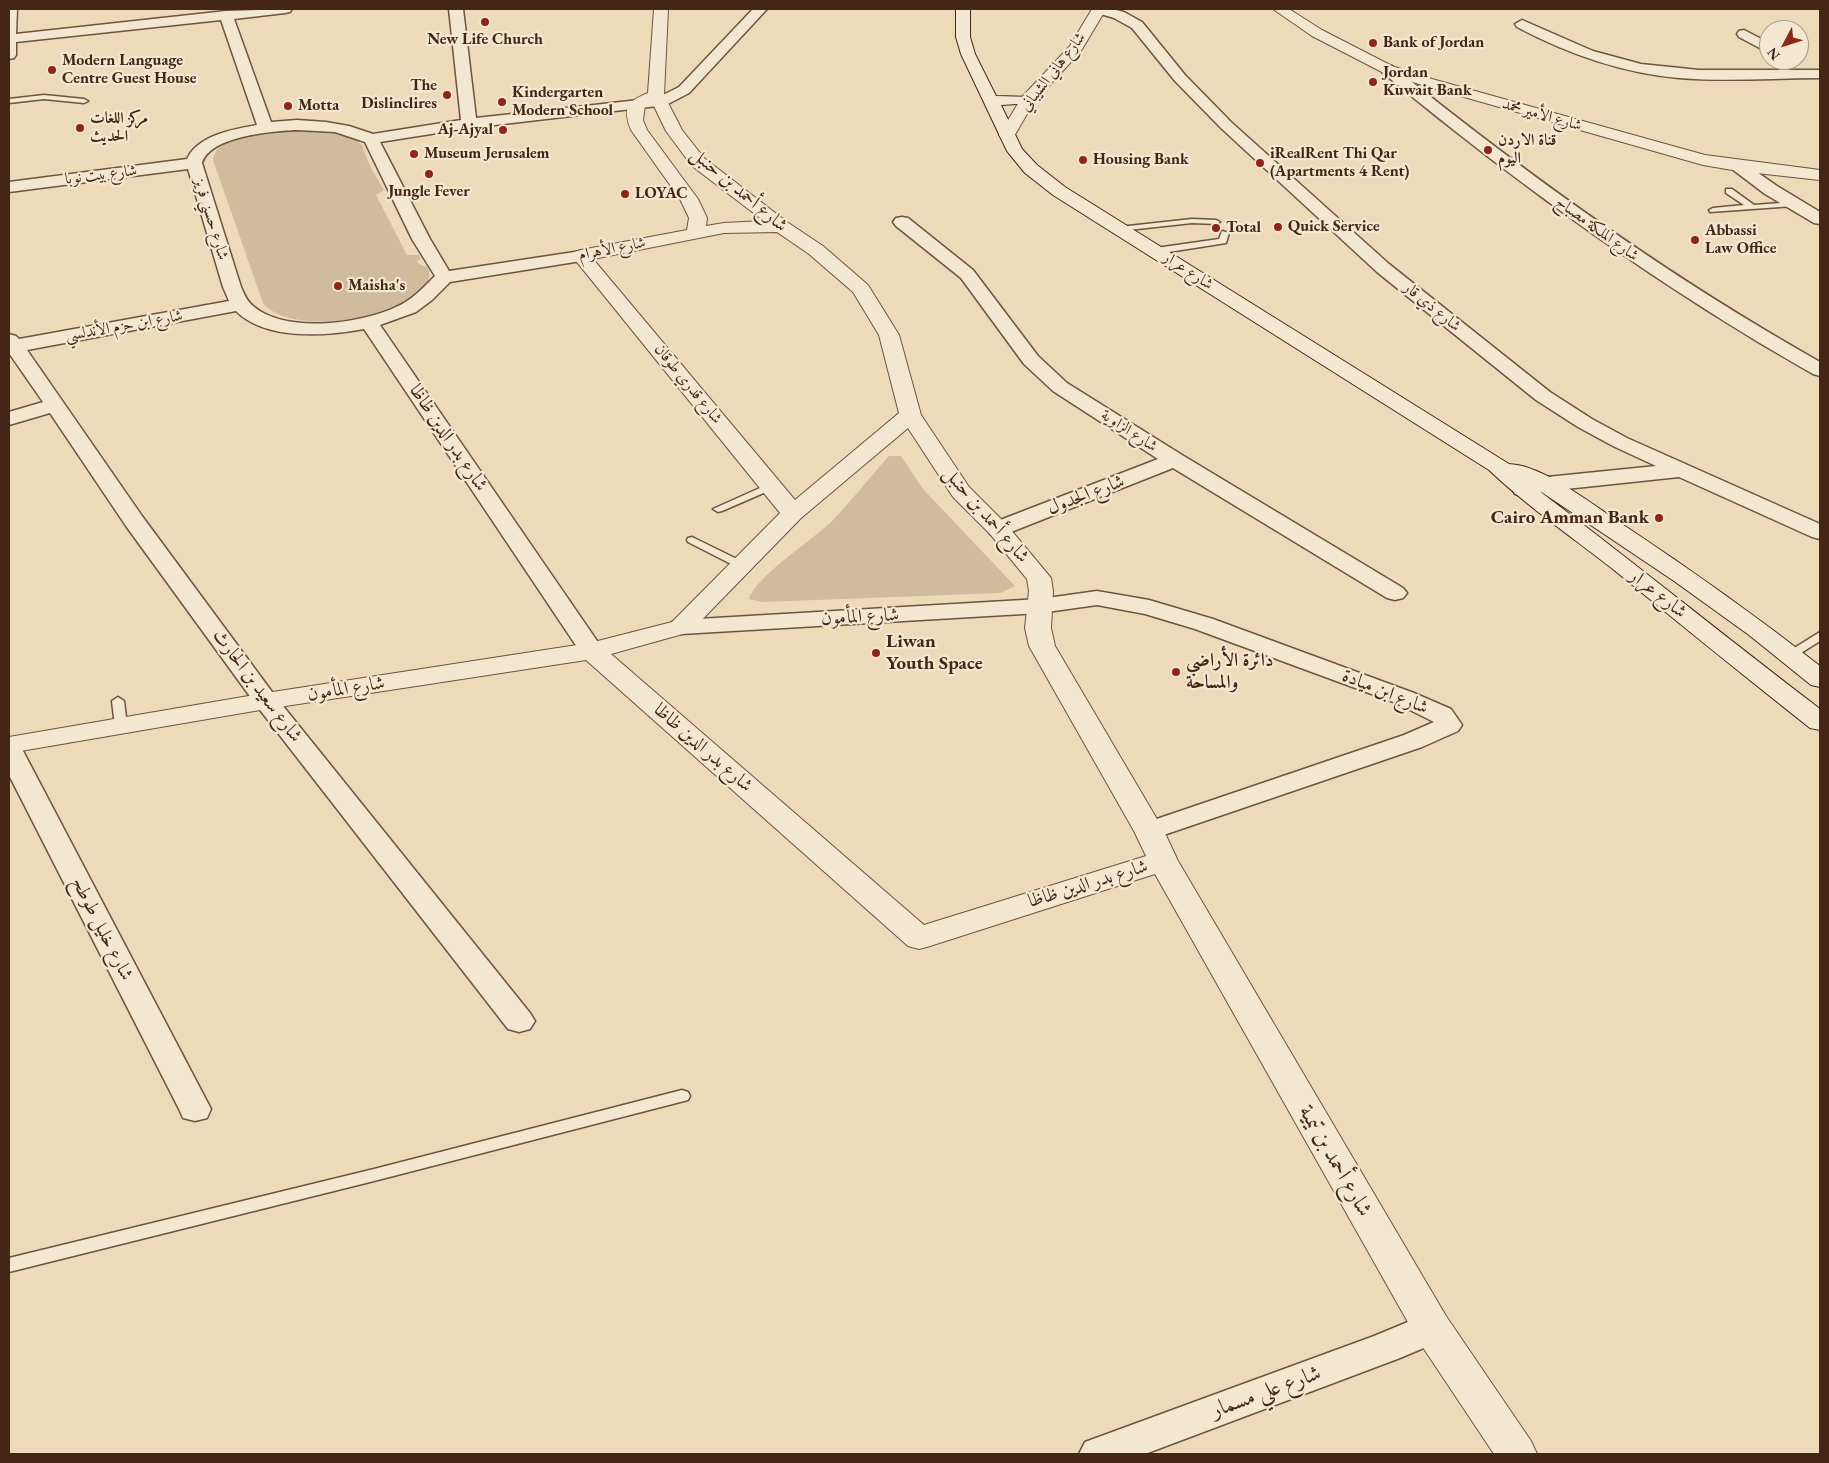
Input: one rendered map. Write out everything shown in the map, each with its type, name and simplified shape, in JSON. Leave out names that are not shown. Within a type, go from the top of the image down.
[{"type":"street","points":[[9,55],[10,9]]},
{"type":"street","points":[[9,39],[284,9]]},
{"type":"street","points":[[456,9],[469,123]]},
{"type":"street","name":"شارع أحمد بن حنبل","points":[[661,9],[658,99],[674,131],[698,162],[781,226],[816,250],[861,289],[889,335],[910,415],[961,492],[998,529],[1039,578],[1041,591],[1038,628],[1042,646],[1156,846]]},
{"type":"street","points":[[240,305],[250,314],[272,323],[293,327],[337,327],[370,324],[391,317],[415,305],[444,276],[421,239],[371,139],[469,123],[658,99],[684,90],[760,9]]},
{"type":"street","name":"شارع عرار","points":[[963,9],[964,37],[968,54],[1015,151],[1031,169],[1060,191],[1119,229],[1497,465],[1547,484],[1684,576],[1820,679]]},
{"type":"street","name":"شارع هاني الشيباني","points":[[1007,135],[1028,100],[1076,48],[1099,9]]},
{"type":"street","name":"شارع ذي قار","points":[[1099,9],[1119,15],[1137,25],[1180,78],[1226,126],[1383,268],[1543,396],[1585,423],[1620,442],[1820,532]]},
{"type":"street","name":"شارع الأمير محمد","points":[[1280,9],[1318,33],[1387,69],[1427,82],[1672,152],[1738,166],[1820,175]]},
{"type":"street","points":[[226,15],[266,126]]},
{"type":"street","points":[[1522,24],[1551,40],[1595,57],[1660,72],[1818,75]]},
{"type":"street","points":[[1744,34],[1759,43]]},
{"type":"street","name":"شارع الملكة مصباح","points":[[1387,69],[1459,128],[1640,260],[1751,331],[1820,370]]},
{"type":"street","points":[[991,100],[1028,100]]},
{"type":"street","name":"شارع أحمد بن حنبل","points":[[637,103],[635,120],[639,130],[692,206],[698,218],[696,233]]},
{"type":"street","name":"شارع حسني فريز","points":[[240,305],[232,287],[194,163],[198,153],[214,143],[266,126],[328,126],[346,128],[371,139]]},
{"type":"street","points":[[665,166],[698,162]]},
{"type":"street","name":"شارع بيت نوبا","points":[[9,187],[194,163]]},
{"type":"street","points":[[1738,166],[1794,204],[1820,219]]},
{"type":"street","name":"شارع الزاوية","points":[[902,222],[967,274],[1032,360],[1060,387],[1174,460],[1395,593]]},
{"type":"street","name":"شارع الأهرام","points":[[444,276],[581,256],[724,228],[781,226]]},
{"type":"street","name":"شارع قدري طوقان","points":[[581,256],[793,513]]},
{"type":"street","name":"شارع ابن حزم الأندلسي","points":[[11,344],[240,305]]},
{"type":"street","name":"شارع بدر الدين ظاظا","points":[[370,324],[592,651],[919,938],[1156,846]]},
{"type":"street","name":"شارع سعيد بن الحارث","points":[[11,344],[56,404],[134,521],[266,701],[520,1021]]},
{"type":"street","points":[[9,419],[56,404]]},
{"type":"street","points":[[681,627],[793,513],[910,415]]},
{"type":"street","name":"شارع الجدول","points":[[998,529],[1174,460]]},
{"type":"street","name":"شارع عرار","points":[[1497,465],[1522,490],[1621,564],[1743,663],[1817,716]]},
{"type":"street","points":[[1522,490],[1547,484],[1682,470]]},
{"type":"street","name":"شارع ابن ميادة","points":[[1040,606],[1097,598],[1149,607],[1204,624],[1405,698],[1442,715],[1449,725],[1436,732],[1156,846]]},
{"type":"street","name":"شارع المأمون","points":[[9,745],[120,713],[266,701],[592,651],[681,627],[1040,606]]},
{"type":"street","name":"شارع خليل طوطح","points":[[9,749],[195,1109]]},
{"type":"street","name":"شارع أحمد بن تيمية","points":[[1156,846],[1432,1328],[1517,1454]]},
{"type":"street","name":"شارع علي مسمار","points":[[1099,1454],[1387,1347],[1432,1328]]},
{"type":"lane","points":[[9,101],[44,97],[84,101]]},
{"type":"lane","points":[[1729,191],[1752,207]]},
{"type":"lane","points":[[1713,210],[1794,204]]},
{"type":"lane","points":[[1119,229],[1192,221],[1216,222]]},
{"type":"lane","points":[[1156,251],[1223,241],[1225,233]]},
{"type":"lane","points":[[718,509],[771,486]]},
{"type":"lane","points":[[692,540],[742,565]]},
{"type":"lane","points":[[1789,655],[1820,636]]},
{"type":"lane","points":[[9,1266],[682,1096]]},
{"type":"shaded area","points":[[291,129],[334,131],[353,137],[362,145],[370,166],[384,190],[376,195],[407,255],[419,255],[421,259],[417,261],[419,264],[427,267],[428,283],[415,297],[393,309],[365,317],[334,321],[305,321],[280,315],[263,303],[213,160],[216,151],[234,139],[258,133]]},
{"type":"shaded area","points":[[889,456],[901,456],[923,489],[1015,586],[1000,593],[763,602],[749,599],[753,590],[772,570],[830,523]]},
{"type":"place","name":"New Life Church","points":[[485,22]]},
{"type":"place","name":"Bank of Jordan","points":[[1373,43]]},
{"type":"place","name":"Modern Language Centre Guest House","points":[[52,70]]},
{"type":"place","name":"Jordan Kuwait Bank","points":[[1373,82]]},
{"type":"place","name":"The Dislinclires","points":[[447,95]]},
{"type":"place","name":"Kindergarten Modern School","points":[[502,102]]},
{"type":"place","name":"Motta","points":[[288,106]]},
{"type":"place","name":"مركز اللغات الحديث","points":[[80,128]]},
{"type":"place","name":"Aj-Ajyal","points":[[503,130]]},
{"type":"place","name":"قناة الاردن اليوم","points":[[1488,150]]},
{"type":"place","name":"Museum Jerusalem","points":[[414,154]]},
{"type":"place","name":"Housing Bank","points":[[1083,160]]},
{"type":"place","name":"iRealRent Thi Qar (Apartments 4 Rent)","points":[[1260,163]]},
{"type":"place","name":"Jungle Fever","points":[[429,174]]},
{"type":"place","name":"LOYAC","points":[[625,194]]},
{"type":"place","name":"Quick Service","points":[[1278,227]]},
{"type":"place","name":"Total","points":[[1216,228]]},
{"type":"place","name":"Abbassi Law Office","points":[[1695,240]]},
{"type":"place","name":"Maisha's","points":[[338,286]]},
{"type":"place","name":"Cairo Amman Bank","points":[[1659,518]]},
{"type":"place","name":"Liwan Youth Space","points":[[876,653]]},
{"type":"place","name":"دائرة الأراضي والمساحة","points":[[1176,672]]}]
